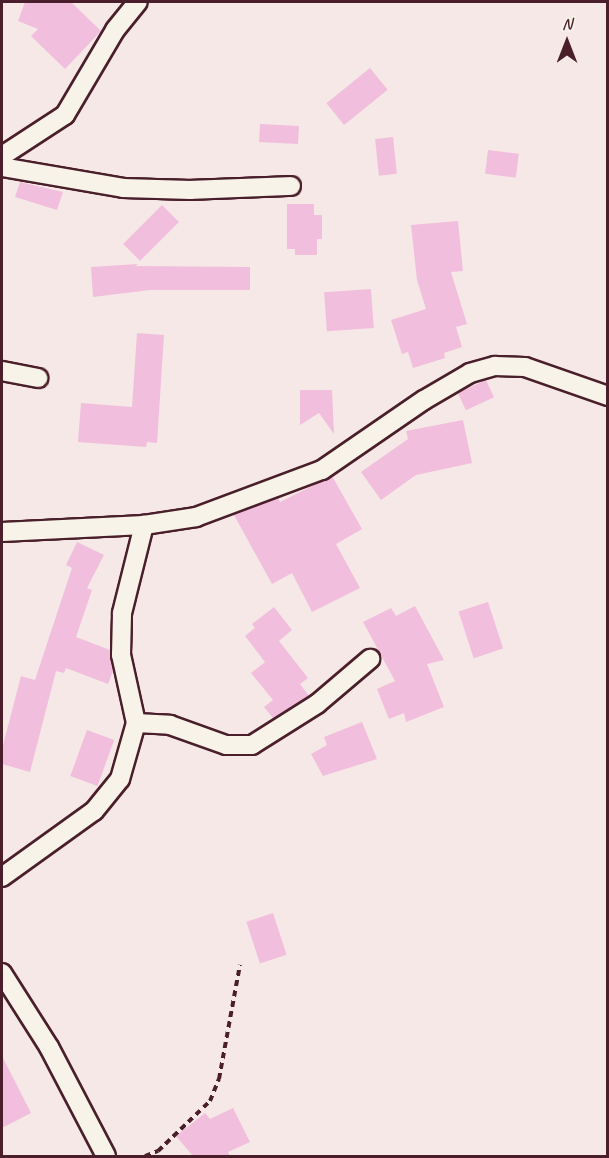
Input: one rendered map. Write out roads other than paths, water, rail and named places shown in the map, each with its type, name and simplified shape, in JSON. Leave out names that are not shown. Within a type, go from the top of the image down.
[{"type":"street","points":[[2,156],[65,115],[115,30],[138,2]]},
{"type":"street","points":[[2,167],[123,188],[291,186]]},
{"type":"street","points":[[2,532],[144,525],[196,517],[322,470],[424,400],[470,373],[495,366],[525,367],[608,396]]},
{"type":"street","points":[[2,371],[38,378]]},
{"type":"street","points":[[2,877],[94,811],[120,778],[136,723],[121,655],[122,613],[144,525]]},
{"type":"street","points":[[136,723],[170,725],[226,745],[252,745],[317,704],[370,659]]},
{"type":"street","points":[[2,973],[49,1047],[106,1156]]}]
